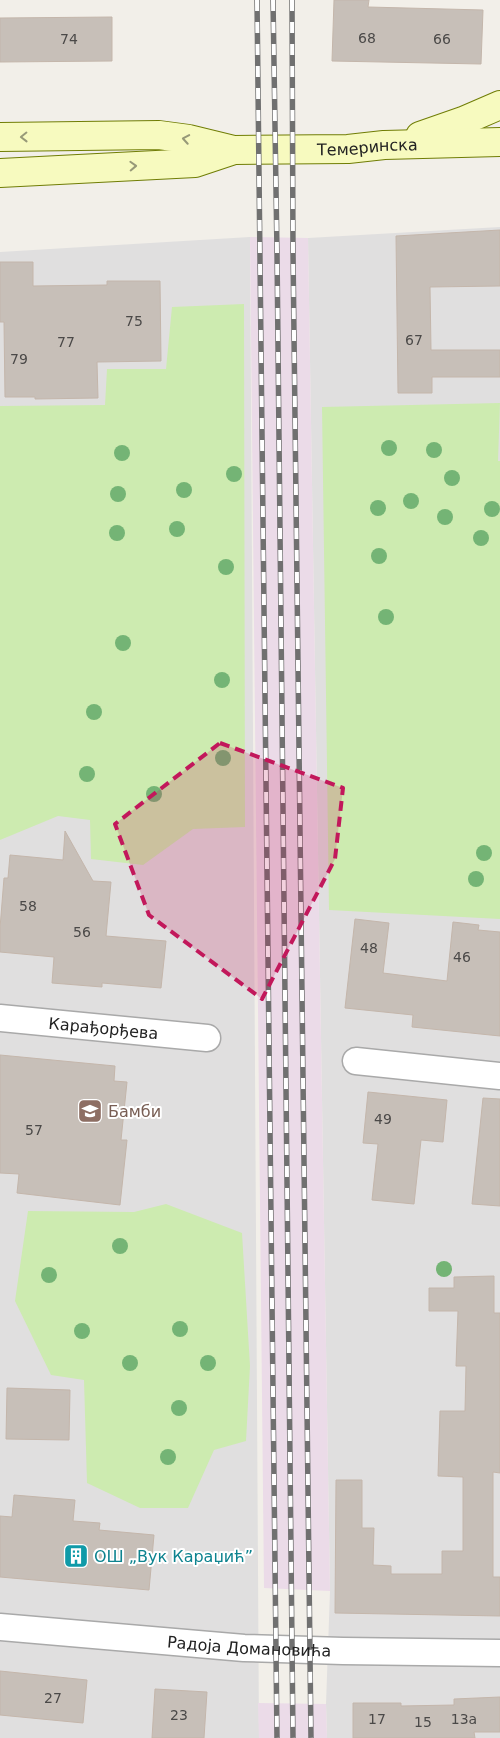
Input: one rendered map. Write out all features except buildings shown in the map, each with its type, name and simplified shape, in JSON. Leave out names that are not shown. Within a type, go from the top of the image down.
[{"type":"main road","points":[[384,145],[447,127],[500,105]]},
{"type":"main road","name":"Темеринска","points":[[0,137],[159,135],[189,139],[234,150],[348,149],[384,145],[500,142]]},
{"type":"main road","name":"Темеринска","points":[[0,173],[195,164],[234,150]]},
{"type":"street","name":"Карађорђева","points":[[0,1018],[207,1038]]},
{"type":"street","points":[[356,1061],[500,1076]]},
{"type":"street","name":"Радоја Домановића","points":[[0,1627],[244,1648],[500,1653]]},
{"type":"highlighted area","points":[[220,743],[343,788],[335,859],[262,999],[149,915],[115,824]]},
{"type":"shaded area","points":[[500,227],[500,1738],[327,1738],[326,1704],[330,1591],[308,238]]},
{"type":"shaded area","points":[[250,237],[259,1738],[0,1738],[0,252]]},
{"type":"shaded area","points":[[250,237],[308,238],[330,1591],[264,1588]]},
{"type":"shaded area","points":[[258,1703],[326,1704],[327,1738],[259,1738]]},
{"type":"green space","points":[[244,304],[245,827],[193,829],[143,865],[91,859],[90,820],[58,816],[0,840],[0,406],[105,405],[107,369],[166,369],[172,307]]},
{"type":"green space","points":[[500,403],[498,461],[500,461],[500,919],[329,910],[322,407]]},
{"type":"green space","points":[[166,1204],[242,1233],[250,1366],[246,1441],[214,1450],[188,1508],[140,1508],[87,1483],[84,1380],[51,1375],[15,1301],[28,1211],[134,1212]]},
{"type":"railway","points":[[257,0],[277,1738]]},
{"type":"railway","points":[[273,0],[293,1738]]},
{"type":"railway","points":[[292,0],[293,252],[311,1738]]},
{"type":"place","name":"Бамби","points":[[90,1111]]},
{"type":"place","name":"ОШ „Вук Караџић”","points":[[76,1556]]}]
